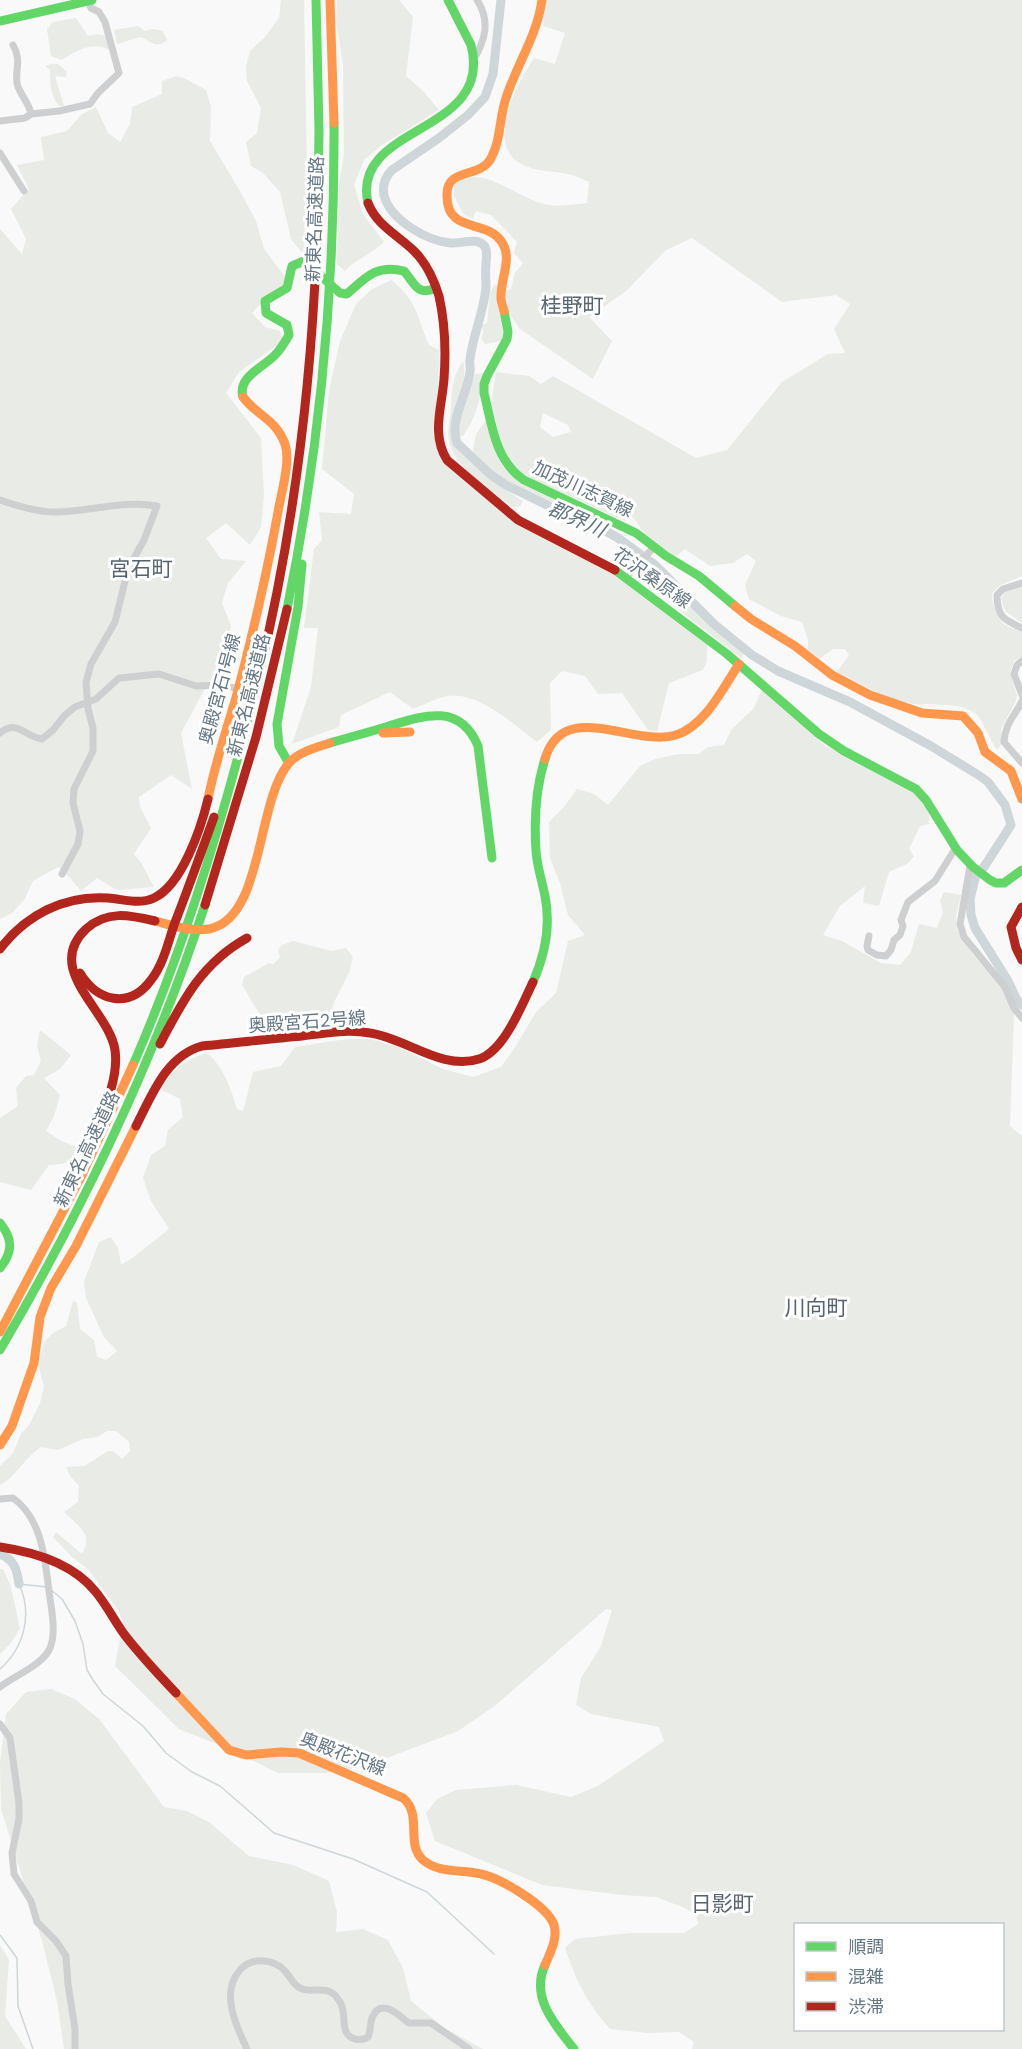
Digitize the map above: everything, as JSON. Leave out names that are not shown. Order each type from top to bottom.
[{"type":"main road","name":"新東名高速道路","points":[[0,1332],[112,1113],[153,1017],[199,891],[241,749],[283,559],[306,400],[318,214],[316,0]]},
{"type":"main road","name":"新東名高速道路","points":[[0,1350],[39,1282],[122,1119],[193,939],[246,775],[266,703],[284,624],[313,462],[320,401],[331,269],[335,141],[330,0]]},
{"type":"main road","name":"花沢桑原線","points":[[448,0],[466,32],[472,49],[471,83],[459,103],[384,153],[375,161],[365,179],[367,203],[373,213],[387,229],[414,251],[431,274],[436,288],[441,307],[443,336],[444,381],[439,434],[443,454],[457,471],[519,520],[627,576],[739,664],[827,741],[904,781],[920,793],[955,849],[971,867],[997,883],[1005,883],[1022,870]]},
{"type":"main road","name":"加茂川志賀線","points":[[542,0],[534,40],[514,76],[505,99],[495,144],[488,163],[480,170],[453,177],[449,182],[447,197],[450,212],[456,219],[496,235],[506,250],[501,297],[508,332],[507,339],[487,376],[484,393],[499,451],[507,467],[515,474],[561,498],[626,527],[650,550],[699,576],[751,619],[795,646],[831,675],[870,694],[922,713],[963,716],[978,733],[985,752],[1011,771],[1022,799]]},
{"type":"main road","points":[[0,21],[90,1]]},
{"type":"main road","name":"奥殿宮石1号線","points":[[0,949],[21,925],[52,907],[74,900],[94,898],[148,900],[168,889],[179,872],[208,800],[211,780],[251,641],[276,530],[287,457],[286,446],[281,436],[263,415],[245,400],[242,389],[245,380],[267,364],[283,348],[290,332],[287,325],[268,315],[265,301],[287,288],[292,266],[304,261],[340,292],[347,294],[371,273],[386,268],[404,271],[421,291],[436,288]]},
{"type":"main road","points":[[287,760],[279,746],[278,724],[298,607],[313,462]]},
{"type":"main road","name":"奥殿宮石2号線","points":[[0,1445],[12,1426],[34,1363],[40,1317],[51,1288],[81,1237],[163,1073],[191,1049],[202,1046],[336,1032],[354,1031],[382,1035],[441,1057],[461,1061],[477,1059],[491,1052],[507,1032],[532,985],[546,945],[548,914],[540,879],[536,845],[543,761],[548,748],[561,735],[583,727],[645,737],[661,738],[677,735],[699,718],[739,664]]},
{"type":"main road","points":[[210,932],[226,923],[240,908],[249,884],[274,791],[279,777],[290,762],[300,754],[316,747],[422,716],[435,715],[456,719],[468,728],[476,739],[481,760],[492,858]]},
{"type":"main road","points":[[241,749],[229,773],[163,956],[152,979],[135,995],[120,999],[105,998],[97,994],[84,980],[80,971],[79,951],[86,937],[98,927],[115,921],[126,921],[165,926],[188,928],[210,932],[230,928],[238,922],[247,908],[279,793],[294,767],[308,757],[327,749],[384,733],[410,732]]},
{"type":"main road","points":[[1022,908],[1011,927],[1016,948],[1022,960]]},
{"type":"main road","points":[[30,1277],[98,1124],[110,1088],[115,1063],[112,1037],[77,983],[72,968],[74,947],[78,936],[89,925],[109,916],[123,915],[165,926]]},
{"type":"main road","points":[[122,1119],[195,982],[215,958],[247,938]]},
{"type":"main road","points":[[0,1223],[8,1232],[11,1244],[8,1259],[0,1268]]},
{"type":"main road","name":"奥殿花沢線","points":[[0,1547],[20,1550],[78,1575],[91,1587],[126,1636],[229,1750],[247,1756],[283,1750],[299,1753],[395,1793],[405,1799],[411,1808],[414,1816],[414,1846],[425,1863],[443,1870],[486,1875],[546,1912],[553,1923],[555,1934],[540,1980],[541,1995],[549,2014],[569,2047]]},
{"type":"street","points":[[473,61],[482,46],[486,25],[485,14],[477,0]]},
{"type":"street","points":[[0,122],[90,104],[119,73],[105,22],[99,12],[91,8],[90,1]]},
{"type":"street","points":[[13,45],[19,69],[17,84],[30,106],[31,114]]},
{"type":"street","points":[[0,153],[24,191]]},
{"type":"street","points":[[0,500],[57,513],[126,503],[157,506],[144,540],[128,569],[115,622],[91,664],[86,682],[87,702],[93,728],[93,752],[74,789],[73,804],[80,831],[78,844],[62,874]]},
{"type":"street","points":[[627,576],[650,550]]},
{"type":"street","points":[[1022,583],[1003,589],[997,595],[997,603],[1002,616],[1007,622],[1022,628]]},
{"type":"street","points":[[1022,662],[1017,665],[1014,674],[1022,695]]},
{"type":"street","points":[[0,733],[9,726],[14,726],[42,739],[75,707],[96,699],[119,678],[159,674],[196,686],[234,687]]},
{"type":"street","points":[[1022,701],[1012,715],[1004,742],[1022,764]]},
{"type":"street","points":[[869,936],[868,950],[878,955],[889,954],[903,926],[901,921],[908,902],[935,881],[955,849]]},
{"type":"street","points":[[971,867],[960,924],[964,937],[1005,987],[1014,1008],[1022,1018]]},
{"type":"street","points":[[0,1499],[13,1498],[21,1504],[32,1519],[46,1560],[52,1626],[50,1648],[44,1657],[0,1687]]},
{"type":"street","points":[[0,1724],[10,1738],[19,1803],[19,1819],[12,1853],[14,1874],[31,1901],[37,1922],[56,1941],[66,1956],[75,2029],[75,2049]]},
{"type":"street","points":[[247,2049],[233,2014],[230,1989],[238,1972],[245,1965],[262,1960],[285,1970],[300,1989],[325,1990],[332,1993],[342,2005],[348,2036],[365,2039],[368,2037],[372,2018],[381,2009],[387,2008],[397,2012],[409,2023],[433,2024],[469,2049]]},
{"type":"shaded area","points":[[281,0],[304,0],[307,177],[304,255],[291,239],[280,192],[264,174],[251,166],[246,142],[257,133],[261,108],[247,81],[246,67],[250,51],[265,37],[279,18]]},
{"type":"shaded area","points":[[337,0],[399,0],[413,17],[406,76],[439,110],[382,145],[364,160],[354,185],[363,214],[384,242],[345,271],[337,264],[339,183],[344,155],[343,65],[336,20]]},
{"type":"shaded area","points":[[546,0],[1022,0],[1022,576],[1001,585],[992,593],[994,607],[1003,624],[1022,631],[1022,657],[1014,661],[1010,672],[1017,696],[1001,729],[1001,745],[997,750],[978,716],[969,710],[952,705],[909,703],[872,690],[837,672],[849,655],[845,649],[833,649],[819,659],[808,649],[808,640],[802,622],[781,616],[749,599],[745,585],[756,561],[747,554],[733,563],[710,566],[685,549],[675,557],[647,537],[633,517],[625,521],[538,482],[518,470],[506,457],[491,404],[496,372],[529,376],[541,384],[553,376],[696,458],[727,450],[782,382],[828,354],[845,353],[834,329],[850,304],[836,295],[782,302],[692,238],[666,250],[626,291],[589,317],[612,341],[593,379],[520,329],[509,313],[505,291],[511,289],[515,273],[523,263],[514,253],[517,242],[491,215],[476,211],[473,218],[464,215],[454,196],[454,185],[465,179],[476,177],[501,184],[526,197],[550,205],[587,203],[589,182],[565,173],[524,166],[509,152],[505,140],[505,126],[513,96],[534,58],[555,64],[565,33],[543,26]],"holes":[[[543,413],[568,425],[571,432],[553,437],[540,427]]]},
{"type":"shaded area","points":[[76,18],[88,36],[98,34],[107,36],[110,50],[97,46],[79,50],[62,60],[51,56],[47,29],[53,22]]},
{"type":"shaded area","points":[[138,26],[145,31],[153,29],[163,31],[167,40],[154,44],[140,37],[117,44],[114,30]]},
{"type":"shaded area","points":[[58,64],[67,72],[66,77],[55,76],[64,106],[59,106],[52,93],[50,70],[45,66]]},
{"type":"shaded area","points":[[176,76],[206,90],[211,107],[210,141],[256,221],[264,249],[285,277],[281,293],[263,301],[252,313],[265,327],[280,331],[283,341],[239,372],[226,393],[261,438],[264,495],[261,527],[250,545],[226,523],[206,538],[221,559],[246,561],[228,583],[222,603],[231,626],[223,667],[208,683],[181,733],[192,789],[171,775],[139,797],[140,807],[151,828],[134,854],[154,887],[117,890],[97,878],[81,891],[58,867],[33,881],[24,900],[12,913],[0,919],[0,229],[22,254],[26,239],[11,209],[29,189],[17,165],[44,160],[41,137],[67,131],[82,114],[96,107],[108,133],[120,142],[130,124],[132,107],[162,94],[162,81]]},
{"type":"shaded area","points":[[391,280],[411,302],[429,345],[439,350],[433,434],[440,454],[518,524],[605,567],[686,625],[707,644],[707,661],[703,670],[669,683],[657,731],[648,730],[622,693],[598,694],[585,676],[562,671],[550,683],[551,730],[537,742],[493,709],[468,698],[443,697],[413,709],[390,692],[341,715],[339,727],[292,744],[311,687],[318,628],[304,628],[314,549],[322,540],[319,512],[351,514],[354,494],[322,469],[329,391],[340,341],[356,304],[372,289]]},
{"type":"shaded area","points":[[495,284],[497,285],[497,301],[504,339],[485,344],[481,338],[482,325],[487,323],[490,293]]},
{"type":"shaded area","points":[[463,361],[463,382],[452,427],[453,438],[458,449],[500,486],[523,501],[520,507],[511,507],[484,486],[457,460],[452,450],[448,433],[452,389]]},
{"type":"shaded area","points":[[484,373],[475,413],[463,436],[459,436],[460,408],[468,395],[475,374]]},
{"type":"shaded area","points":[[487,419],[502,465],[525,485],[553,499],[552,502],[540,499],[490,471],[473,451],[476,434]]},
{"type":"shaded area","points":[[644,568],[657,575],[744,652],[742,659],[637,577]]},
{"type":"shaded area","points":[[1022,587],[1022,623],[1005,611],[1001,599],[1005,592]]},
{"type":"shaded area","points":[[762,689],[825,746],[851,757],[918,795],[929,812],[929,824],[920,826],[909,849],[914,856],[907,864],[889,872],[879,906],[863,903],[865,886],[840,906],[823,935],[842,941],[881,963],[900,965],[911,952],[919,924],[937,928],[943,912],[940,900],[944,892],[961,895],[956,916],[957,930],[973,955],[1000,983],[1006,992],[1014,1015],[1010,1126],[1022,1136],[1022,2049],[692,2049],[694,2042],[679,2032],[648,2033],[610,2029],[583,1991],[565,1948],[575,1939],[630,1933],[684,1933],[698,1924],[696,1915],[685,1908],[656,1897],[542,1885],[435,1841],[426,1813],[437,1799],[456,1790],[516,1785],[571,1797],[598,1786],[664,1741],[659,1727],[591,1714],[576,1705],[581,1678],[601,1646],[612,1610],[606,1609],[496,1705],[458,1731],[366,1766],[326,1773],[278,1773],[229,1749],[179,1729],[115,1666],[123,1621],[118,1610],[88,1569],[72,1557],[53,1537],[56,1532],[82,1554],[86,1541],[83,1531],[64,1512],[78,1502],[79,1486],[66,1467],[84,1466],[108,1451],[113,1451],[122,1459],[130,1451],[129,1442],[116,1431],[107,1431],[98,1437],[83,1439],[58,1450],[41,1447],[6,1482],[0,1485],[0,1466],[13,1453],[21,1434],[29,1425],[40,1403],[44,1386],[38,1365],[45,1341],[53,1333],[66,1326],[73,1301],[77,1303],[80,1329],[94,1340],[97,1357],[106,1360],[117,1351],[104,1337],[86,1298],[84,1282],[99,1242],[111,1237],[118,1248],[121,1265],[169,1229],[151,1201],[143,1178],[151,1155],[165,1146],[168,1130],[183,1117],[180,1099],[160,1089],[170,1076],[185,1062],[207,1053],[222,1072],[237,1109],[243,1111],[253,1072],[281,1066],[295,1047],[340,1040],[367,1039],[395,1045],[443,1069],[473,1077],[501,1067],[536,1012],[556,993],[568,941],[585,935],[568,915],[560,883],[550,858],[549,822],[577,789],[594,794],[608,805],[640,766],[655,759],[679,754],[698,754],[708,747],[724,745],[731,730],[754,708]]},
{"type":"shaded area","points":[[293,941],[332,951],[346,948],[353,957],[349,973],[334,1002],[328,1026],[321,1028],[313,1019],[306,1017],[283,1034],[264,1019],[242,985],[244,977],[269,963],[273,965],[280,957],[278,950],[282,945]]},
{"type":"shaded area","points":[[40,1030],[71,1055],[60,1069],[44,1078],[60,1095],[54,1116],[46,1131],[61,1141],[80,1148],[72,1160],[49,1165],[31,1190],[0,1182],[0,1118],[18,1106],[16,1088],[26,1076],[34,1075],[41,1061],[37,1046]]},
{"type":"shaded area","points":[[0,1569],[3,1569],[10,1584],[20,1628],[11,1643],[0,1654]]},
{"type":"shaded area","points":[[51,1689],[75,1699],[100,1720],[164,1807],[187,1811],[209,1822],[249,1856],[293,1865],[329,1881],[337,1912],[336,1932],[363,1929],[388,1940],[403,1968],[411,2001],[446,2029],[483,2049],[64,2049],[57,2001],[42,1941],[1,1809],[0,1763],[6,1714],[26,1692]]},
{"type":"shaded area","points":[[0,1945],[9,1960],[5,2016],[26,2049],[0,2049]]},
{"type":"waterway","name":"郡界川","points":[[501,0],[493,74],[485,97],[468,115],[439,138],[392,170],[383,188],[384,195],[394,213],[421,234],[451,243],[478,242],[486,249],[485,296],[471,350],[468,381],[455,425],[457,443],[491,475],[506,485],[553,508],[560,514],[583,518],[618,538],[655,565],[714,624],[752,655],[778,671],[850,702],[931,746],[988,782],[1005,805],[1011,825],[984,867],[976,875],[970,899],[971,915],[975,928],[1022,1005]]},
{"type":"waterway","points":[[0,1554],[9,1559],[14,1566],[19,1584]]},
{"type":"waterway","points":[[0,1669],[15,1651],[24,1630],[25,1607],[19,1584],[47,1587]]},
{"type":"waterway","points":[[51,1590],[62,1599],[75,1621],[83,1644],[87,1670],[93,1680],[103,1694],[143,1726],[166,1753],[192,1772],[220,1786],[274,1833],[353,1859],[427,1892],[494,1954]]},
{"type":"waterway","points":[[0,1935],[17,1958],[18,2006],[33,2049]]},
{"type":"traffic: fast","points":[[0,21],[92,0]]},
{"type":"traffic: fast","points":[[316,0],[318,206]]},
{"type":"traffic: fast","points":[[368,203],[368,177],[380,158],[399,142],[444,114],[463,97],[473,74],[471,45],[448,0]]},
{"type":"traffic: fast","points":[[287,609],[299,549],[317,427],[323,367],[332,245],[334,123]]},
{"type":"traffic: fast","points":[[243,397],[242,390],[248,378],[275,355],[289,335],[287,325],[266,313],[265,301],[287,288],[292,266],[304,261],[340,293],[347,294],[366,277],[386,269],[404,271],[414,285],[421,290],[436,288]]},
{"type":"traffic: fast","points":[[504,311],[507,339],[487,376],[484,393],[496,441],[514,472],[524,480],[636,533],[666,556],[699,576],[735,606]]},
{"type":"traffic: fast","points":[[287,760],[279,746],[277,724],[298,607],[302,564]]},
{"type":"traffic: fast","points":[[615,570],[727,654],[819,734],[844,751],[916,789],[926,800],[957,850],[973,867],[990,880],[1004,883],[1022,870]]},
{"type":"traffic: fast","points":[[133,1065],[189,921],[205,872],[234,773],[259,674]]},
{"type":"traffic: fast","points":[[330,743],[428,716],[451,718],[462,723],[478,746],[492,858]]},
{"type":"traffic: fast","points":[[533,982],[544,951],[547,929],[547,907],[538,868],[535,828],[536,804],[545,759]]},
{"type":"traffic: fast","points":[[0,1350],[60,1243],[140,1077],[205,905]]},
{"type":"traffic: fast","points":[[0,1223],[10,1246],[0,1268]]},
{"type":"traffic: fast","points":[[545,1965],[541,1977],[543,1999],[559,2030],[574,2049]]},
{"type":"traffic: slow","points":[[330,0],[334,123]]},
{"type":"traffic: slow","points":[[504,311],[501,300],[506,263],[503,244],[488,231],[460,221],[453,216],[447,194],[452,180],[485,166],[494,153],[506,98],[536,26],[542,0]]},
{"type":"traffic: slow","points":[[208,799],[254,626],[287,460],[287,451],[281,436],[271,423],[243,397]]},
{"type":"traffic: slow","points":[[735,606],[751,619],[795,646],[832,675],[870,695],[922,713],[963,716],[978,733],[985,752],[1011,771],[1022,799]]},
{"type":"traffic: slow","points":[[545,759],[554,741],[567,731],[584,728],[641,736],[676,735],[696,723],[704,715],[739,664]]},
{"type":"traffic: slow","points":[[383,733],[410,732]]},
{"type":"traffic: slow","points":[[155,921],[196,930],[209,929],[227,921],[240,904],[250,882],[278,781],[293,759],[308,750],[330,743]]},
{"type":"traffic: slow","points":[[0,1332],[81,1177],[133,1065]]},
{"type":"traffic: slow","points":[[0,1445],[12,1426],[34,1363],[40,1317],[51,1288],[76,1246],[136,1126]]},
{"type":"traffic: slow","points":[[176,1693],[229,1750],[246,1755],[299,1753],[403,1798],[412,1812],[415,1846],[423,1860],[436,1867],[481,1874],[500,1881],[533,1902],[550,1918],[554,1925],[555,1935],[545,1965]]},
{"type":"traffic: jam","points":[[368,203],[382,224],[415,252],[423,262],[439,296],[444,327],[445,358],[438,430],[442,450],[447,460],[518,520],[615,570]]},
{"type":"traffic: jam","points":[[259,674],[283,559],[301,442],[312,324],[318,206]]},
{"type":"traffic: jam","points":[[205,905],[256,737],[287,609]]},
{"type":"traffic: jam","points":[[0,949],[10,937],[34,917],[61,904],[92,898],[143,901],[154,898],[164,891],[182,869],[201,825],[208,799]]},
{"type":"traffic: jam","points":[[80,973],[95,990],[114,998],[133,996],[151,980],[165,954],[214,817]]},
{"type":"traffic: jam","points":[[1022,907],[1011,927],[1016,948],[1022,960]]},
{"type":"traffic: jam","points":[[94,1134],[113,1082],[115,1050],[110,1035],[75,975],[72,960],[75,944],[86,929],[102,919],[127,916],[155,921]]},
{"type":"traffic: jam","points":[[160,1044],[195,984],[218,959],[247,938]]},
{"type":"traffic: jam","points":[[136,1126],[154,1090],[170,1068],[189,1051],[202,1046],[353,1031],[384,1036],[451,1061],[465,1062],[479,1059],[496,1047],[504,1037],[533,982]]},
{"type":"traffic: jam","points":[[0,1547],[52,1560],[86,1581],[130,1642],[176,1693]]},
{"type":"district","name":"桂野町","points":[[572,306]]},
{"type":"district","name":"宮石町","points":[[141,569]]},
{"type":"district","name":"川向町","points":[[816,1308]]},
{"type":"district","name":"日影町","points":[[722,1904]]}]
